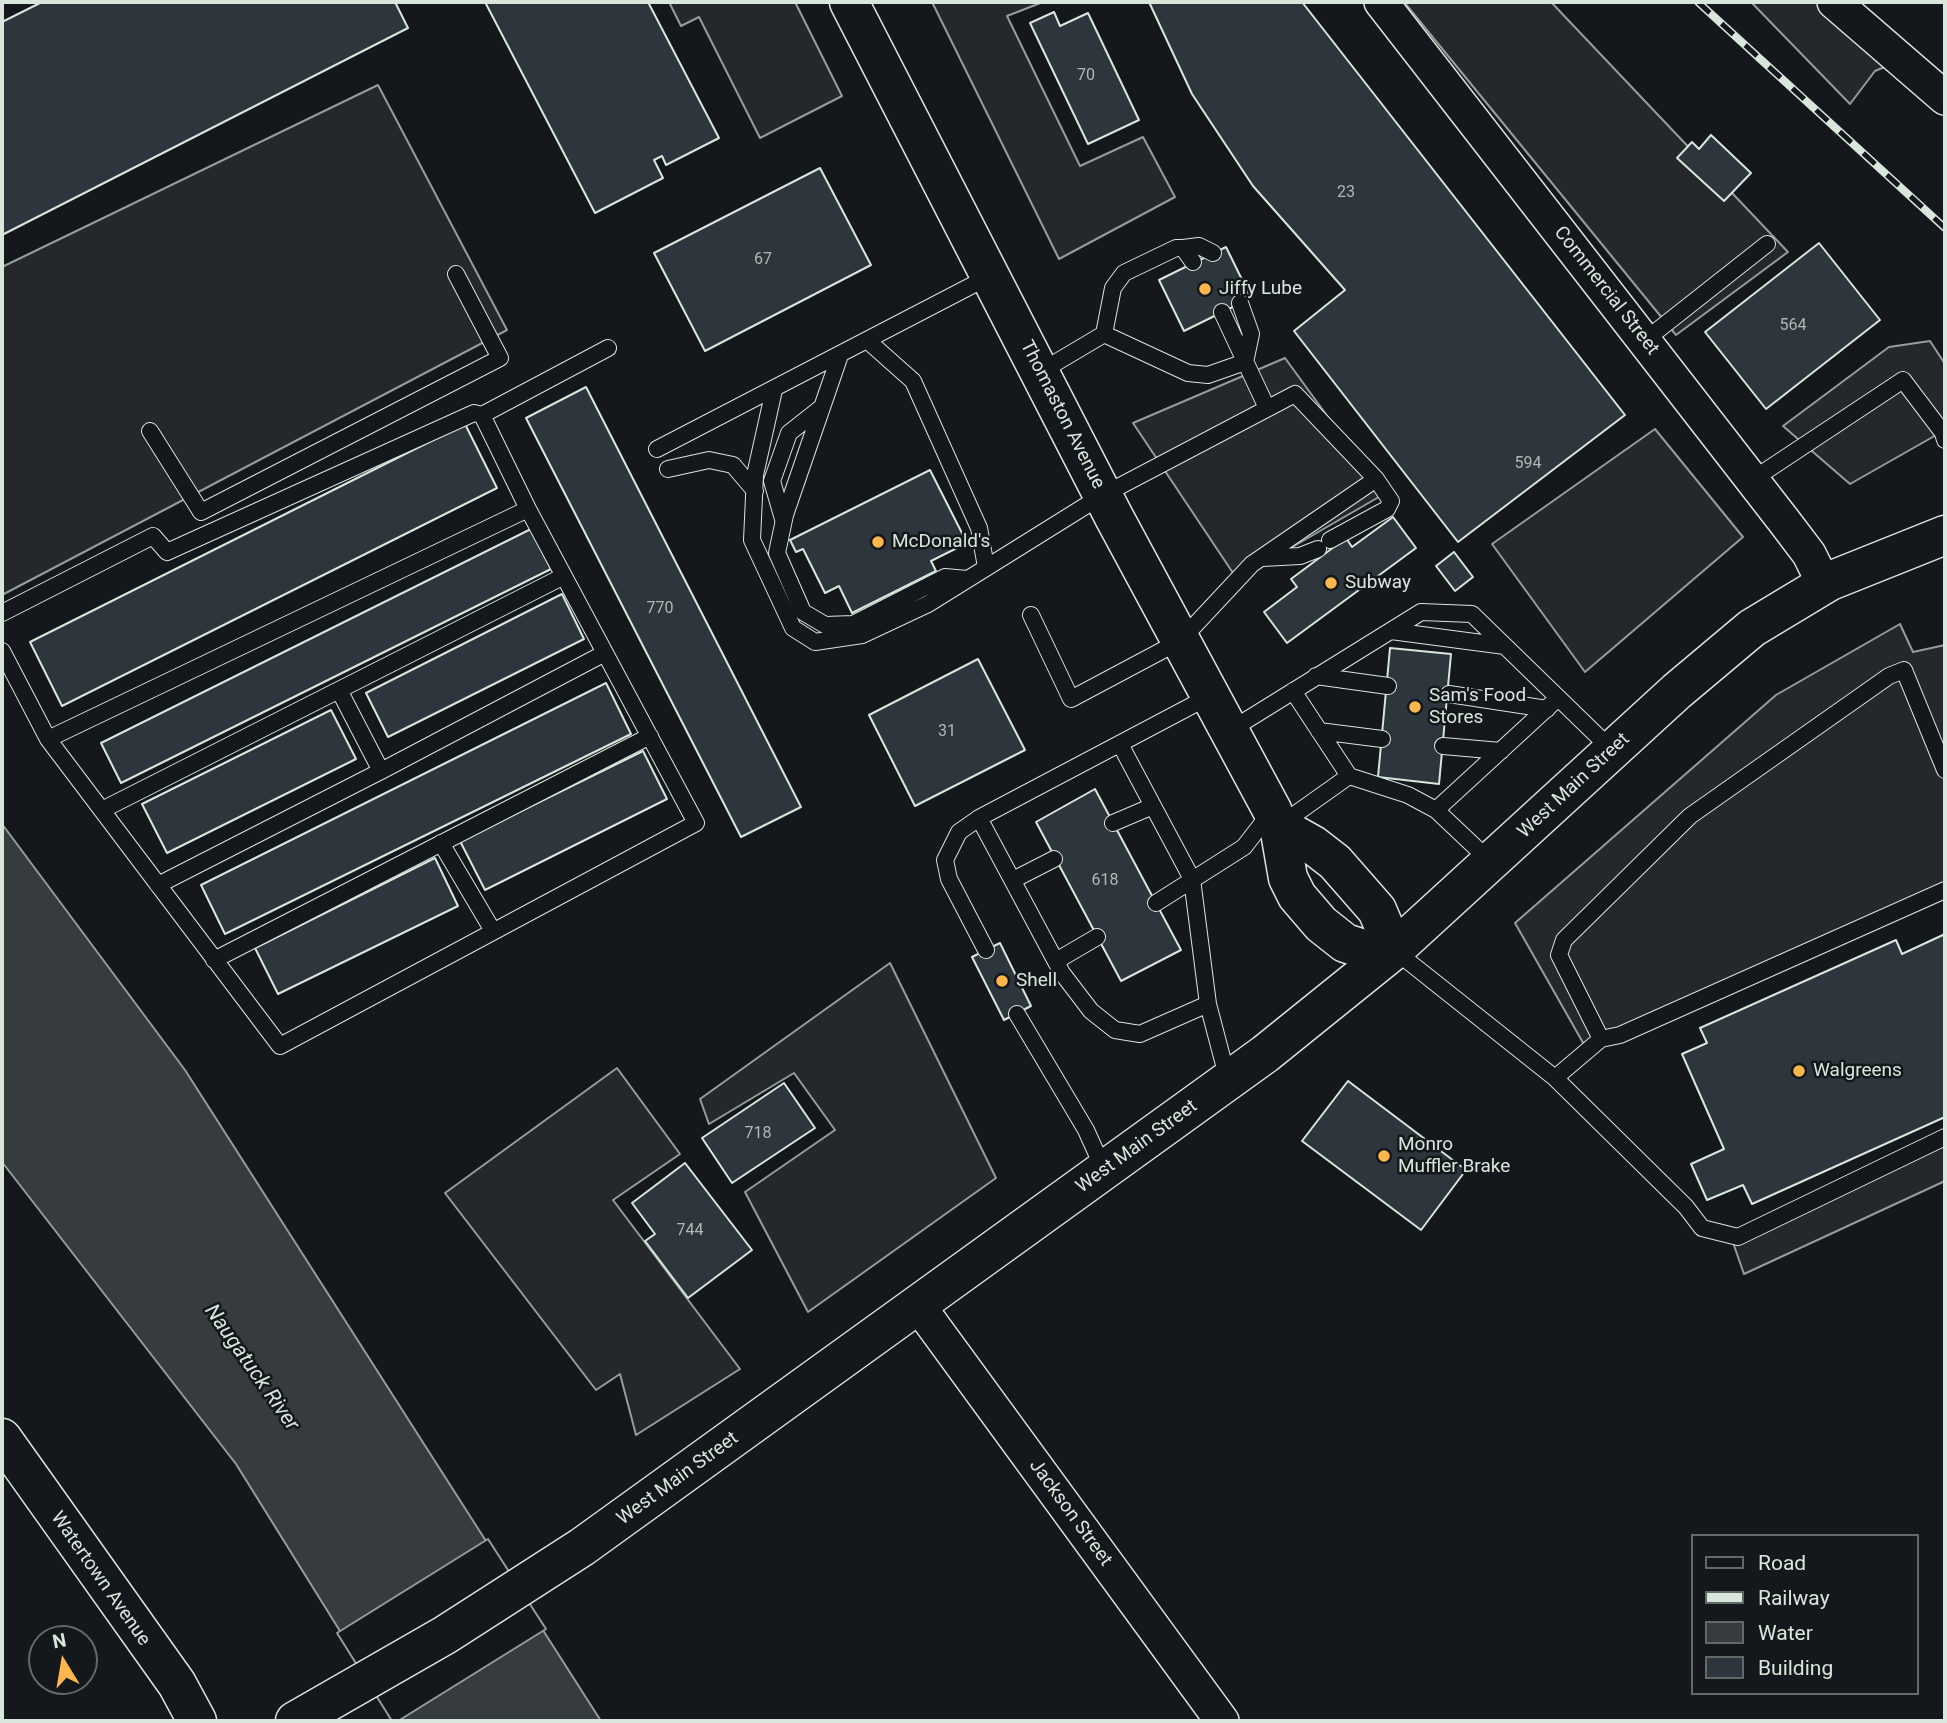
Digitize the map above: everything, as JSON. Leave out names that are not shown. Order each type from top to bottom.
[{"type":"main road","name":"Thomaston Avenue","points":[[849,2],[1102,495],[1276,818],[1288,878],[1311,914],[1353,947],[1370,951],[1394,950]]},
{"type":"main road","name":"West Main Street","points":[[298,1720],[446,1635],[582,1547],[1303,1025],[1394,950],[1612,750],[1744,635],[1824,584],[1945,535]]},
{"type":"main road","points":[[1276,818],[1335,862],[1377,910],[1394,950]]},
{"type":"main road","name":"Watertown Avenue","points":[[2,1438],[177,1684],[197,1721]]},
{"type":"street","name":"Commercial Street","points":[[1381,2],[1752,480],[1808,554],[1824,584]]},
{"type":"street","points":[[1833,2],[1945,98]]},
{"type":"street","name":"Jackson Street","points":[[918,1305],[1222,1721]]},
{"type":"lane","points":[[1644,341],[1767,244]]},
{"type":"lane","points":[[1039,372],[1104,334],[1113,288],[1124,273],[1151,258],[1183,248],[1199,246],[1213,253]]},
{"type":"lane","points":[[1183,248],[1193,262]]},
{"type":"lane","points":[[150,431],[201,512],[499,358],[456,274]]},
{"type":"lane","points":[[657,449],[990,276]]},
{"type":"lane","points":[[1240,303],[1251,334],[1245,362]]},
{"type":"lane","points":[[1222,312],[1267,408]]},
{"type":"lane","points":[[1104,334],[1188,373],[1208,374],[1245,362]]},
{"type":"lane","points":[[868,341],[913,382],[979,528],[986,567]]},
{"type":"lane","points":[[2,613],[153,536],[167,552],[474,413],[482,415],[608,348]]},
{"type":"lane","points":[[840,355],[783,519],[776,553],[803,612],[825,625],[853,624],[945,577],[967,579]]},
{"type":"lane","points":[[1752,480],[1903,380],[1943,433],[1945,440]]},
{"type":"lane","points":[[774,390],[755,475],[752,540],[793,628],[815,642],[862,635],[928,604],[1102,495],[1294,394],[1376,479],[1391,501],[1387,509],[1300,556],[1262,558]]},
{"type":"lane","points":[[783,519],[772,481],[789,433],[822,407]]},
{"type":"lane","points":[[2,651],[48,739],[280,1046],[696,823],[527,509],[482,415]]},
{"type":"lane","points":[[668,469],[709,460],[733,465],[755,491]]},
{"type":"lane","points":[[1031,615],[1071,699],[1180,641],[1262,558],[1376,479]]},
{"type":"lane","points":[[48,739],[527,509]]},
{"type":"lane","points":[[102,810],[564,576]]},
{"type":"lane","points":[[1229,730],[1421,612],[1472,614],[1505,646],[1552,703],[1612,750]]},
{"type":"lane","points":[[1391,631],[1505,646]]},
{"type":"lane","points":[[158,885],[605,653]]},
{"type":"lane","points":[[1601,1039],[1559,955],[1564,940],[1690,816],[1889,676],[1903,670],[1945,770]]},
{"type":"lane","points":[[1316,676],[1388,686]]},
{"type":"lane","points":[[340,690],[381,771]]},
{"type":"lane","points":[[1293,691],[1349,776],[1408,795],[1436,810],[1491,862]]},
{"type":"lane","points":[[1448,694],[1552,703]]},
{"type":"lane","points":[[986,950],[949,879],[946,860],[959,832],[979,818],[1210,696]]},
{"type":"lane","points":[[1436,810],[1552,703]]},
{"type":"lane","points":[[1319,730],[1382,739]]},
{"type":"lane","points":[[214,960],[650,736]]},
{"type":"lane","points":[[1120,744],[1192,880],[1208,1004],[1228,1081]]},
{"type":"lane","points":[[1443,746],[1501,751]]},
{"type":"lane","points":[[1156,903],[1244,847],[1276,818],[1349,776]]},
{"type":"lane","points":[[1113,823],[1153,806]]},
{"type":"lane","points":[[979,818],[1056,961],[1091,1010],[1115,1030],[1140,1034],[1208,1004]]},
{"type":"lane","points":[[441,843],[493,931]]},
{"type":"lane","points":[[1013,880],[1054,859]]},
{"type":"lane","points":[[1555,1078],[1601,1039],[1620,1035],[1945,890]]},
{"type":"lane","points":[[1056,961],[1097,937]]},
{"type":"lane","points":[[1394,950],[1555,1078],[1686,1207],[1702,1228],[1738,1237],[1945,1137]]},
{"type":"lane","points":[[1017,1014],[1086,1130],[1104,1171]]},
{"type":"shaded area","points":[[669,2],[795,2],[842,96],[760,138],[699,17],[681,26]]},
{"type":"shaded area","points":[[932,2],[1043,2],[1007,16],[1080,166],[1143,137],[1175,197],[1059,259]]},
{"type":"shaded area","points":[[1404,2],[1551,2],[1788,252],[1676,335]]},
{"type":"shaded area","points":[[1751,2],[1830,2],[1916,54],[1875,71],[1850,104]]},
{"type":"shaded area","points":[[378,85],[507,330],[2,595],[2,267]]},
{"type":"shaded area","points":[[1930,341],[1945,364],[1945,430],[1850,484],[1783,426],[1889,347]]},
{"type":"shaded area","points":[[1285,358],[1384,494],[1237,579],[1133,423]]},
{"type":"shaded area","points":[[1655,429],[1743,537],[1585,672],[1492,544]]},
{"type":"shaded area","points":[[1900,624],[1913,652],[1945,645],[1945,891],[1586,1048],[1515,923],[1776,695]]},
{"type":"shaded area","points":[[890,963],[996,1178],[808,1312],[745,1192],[835,1130],[794,1073],[709,1124],[700,1099]]},
{"type":"shaded area","points":[[617,1068],[680,1154],[613,1200],[740,1369],[636,1435],[620,1374],[596,1390],[445,1193]]},
{"type":"shaded area","points":[[1945,1135],[1945,1181],[1744,1274],[1730,1234]]},
{"type":"water","name":"Naugatuck River","points":[[2,824],[185,1070],[601,1721],[396,1721],[236,1464],[2,1162]]},
{"type":"pier","points":[[488,1539],[546,1629],[398,1721],[392,1721],[337,1633]]},
{"type":"building","points":[[42,2],[395,2],[408,28],[2,235],[2,22]]},
{"type":"building","points":[[485,2],[648,2],[719,138],[666,165],[662,156],[654,160],[663,178],[595,213]]},
{"type":"building","points":[[1149,2],[1302,2],[1625,415],[1458,542],[1294,331],[1345,290],[1253,186],[1192,94]]},
{"type":"building","points":[[1054,12],[1060,26],[1088,13],[1139,120],[1088,144],[1030,23]]},
{"type":"building","points":[[1711,135],[1751,173],[1724,201],[1677,158],[1692,142],[1699,149]]},
{"type":"building","points":[[820,168],[871,265],[705,351],[654,253]]},
{"type":"building","points":[[1819,243],[1880,320],[1766,409],[1705,332]]},
{"type":"building","name":"Jiffy Lube","points":[[1226,247],[1251,298],[1184,331],[1159,280]]},
{"type":"building","points":[[586,387],[801,807],[741,837],[526,418]]},
{"type":"building","points":[[465,424],[497,488],[62,706],[30,642]]},
{"type":"building","name":"McDonald's","points":[[930,470],[967,543],[931,561],[936,571],[852,613],[839,586],[825,593],[803,549],[796,552],[790,540]]},
{"type":"building","name":"Subway","points":[[1393,517],[1416,548],[1287,643],[1264,612],[1297,587],[1291,579],[1346,538],[1352,547]]},
{"type":"building","points":[[531,529],[551,569],[121,783],[101,743]]},
{"type":"building","points":[[1454,552],[1473,577],[1455,591],[1436,566]]},
{"type":"building","points":[[562,594],[584,639],[388,737],[366,693]]},
{"type":"building","points":[[1390,648],[1451,654],[1439,784],[1378,777]]},
{"type":"building","points":[[978,659],[1025,750],[915,806],[869,715]]},
{"type":"building","points":[[606,683],[631,734],[225,934],[201,885]]},
{"type":"building","points":[[331,710],[356,759],[167,853],[142,804]]},
{"type":"building","points":[[643,751],[667,799],[485,890],[460,841]]},
{"type":"building","name":"Shell","points":[[1095,789],[1181,950],[1121,981],[1036,822]]},
{"type":"building","points":[[435,858],[458,906],[278,994],[255,948]]},
{"type":"building","points":[[1945,934],[1945,1117],[1752,1204],[1743,1185],[1707,1200],[1691,1164],[1724,1149],[1682,1054],[1707,1043],[1700,1028],[1896,940],[1902,954]]},
{"type":"building","name":"Shell","points":[[1000,943],[1031,1006],[1004,1020],[972,957]]},
{"type":"building","name":"Monro Muffler Brake","points":[[1348,1081],[1466,1170],[1421,1230],[1302,1141]]},
{"type":"building","points":[[784,1083],[815,1128],[732,1183],[702,1138]]},
{"type":"building","points":[[685,1163],[752,1250],[688,1298],[645,1241],[655,1234],[632,1203]]},
{"type":"railway","points":[[1698,2],[1945,228]]},
{"type":"place","name":"Jiffy Lube","points":[[1205,289]]},
{"type":"place","name":"McDonald's","points":[[878,542]]},
{"type":"place","name":"Subway","points":[[1331,583]]},
{"type":"place","name":"Sam's Food Stores","points":[[1415,707]]},
{"type":"place","name":"Shell","points":[[1002,981]]},
{"type":"place","name":"Walgreens","points":[[1799,1071]]},
{"type":"place","name":"Monro Muffler Brake","points":[[1384,1156]]}]
